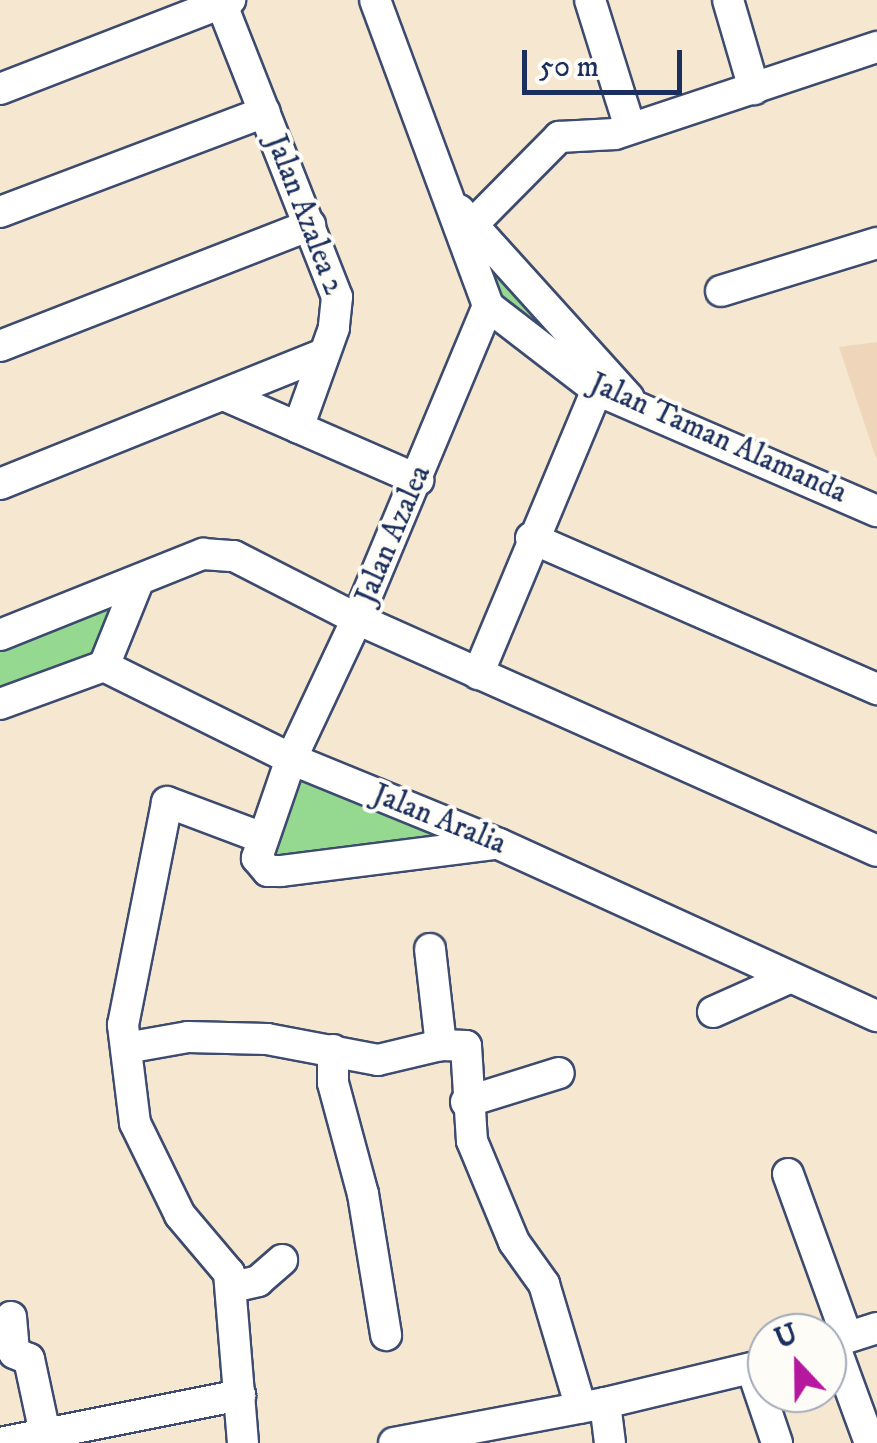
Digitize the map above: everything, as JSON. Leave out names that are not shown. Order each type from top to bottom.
[{"type":"street","points":[[375,0],[488,306]]},
{"type":"street","points":[[590,0],[630,128]]},
{"type":"street","points":[[728,0],[754,88]]},
{"type":"street","points":[[0,89],[224,1]]},
{"type":"street","name":"Jalan Azalea 2","points":[[224,1],[339,312],[298,428]]},
{"type":"street","points":[[475,222],[559,136],[630,128],[877,47]]},
{"type":"street","points":[[0,212],[265,112]]},
{"type":"street","points":[[445,198],[475,222],[639,410]]},
{"type":"street","points":[[0,346],[310,225]]},
{"type":"street","points":[[721,290],[877,243]]},
{"type":"street","name":"Jalan Taman Alamanda","points":[[488,306],[597,390],[877,511]]},
{"type":"street","name":"Jalan Azalea","points":[[260,837],[418,480],[488,306]]},
{"type":"street","points":[[0,484],[324,354]]},
{"type":"street","points":[[478,674],[531,538],[597,390]]},
{"type":"street","points":[[226,396],[418,480]]},
{"type":"street","points":[[531,538],[877,690]]},
{"type":"street","points":[[0,635],[219,553],[478,674],[877,851]]},
{"type":"street","points":[[0,704],[104,666],[138,582]]},
{"type":"street","name":"Jalan Aralia","points":[[104,666],[291,760],[499,844],[877,1016]]},
{"type":"street","points":[[243,1443],[233,1287],[223,1262],[160,1181],[134,1123],[126,1048],[128,984],[166,802],[260,837],[257,858],[268,871],[499,844]]},
{"type":"street","points":[[430,950],[441,1044]]},
{"type":"street","points":[[713,1012],[789,978]]},
{"type":"street","points":[[126,1048],[188,1037],[333,1050],[378,1060],[441,1044],[469,1050],[466,1102],[494,1197],[549,1296],[610,1443]]},
{"type":"street","points":[[333,1050],[333,1083],[363,1194],[386,1336]]},
{"type":"street","points":[[466,1102],[558,1074]]},
{"type":"street","points":[[788,1174],[828,1313]]},
{"type":"street","points":[[233,1287],[258,1282],[282,1260]]},
{"type":"street","points":[[10,1317],[14,1353],[29,1359],[46,1438]]},
{"type":"street","points":[[847,1338],[877,1328]]},
{"type":"street","points":[[394,1443],[429,1441],[747,1369]]},
{"type":"street","points":[[847,1374],[870,1443]]},
{"type":"street","points":[[0,1443],[46,1438],[240,1396]]},
{"type":"street","points":[[770,1413],[777,1443]]},
{"type":"shaded area","points":[[877,342],[877,458],[876,458],[839,347]]},
{"type":"green space","points":[[475,234],[600,372],[501,302]]},
{"type":"green space","points":[[112,604],[119,608],[95,653],[0,691],[0,647]]},
{"type":"green space","points":[[304,772],[467,839],[273,867],[264,843]]}]
